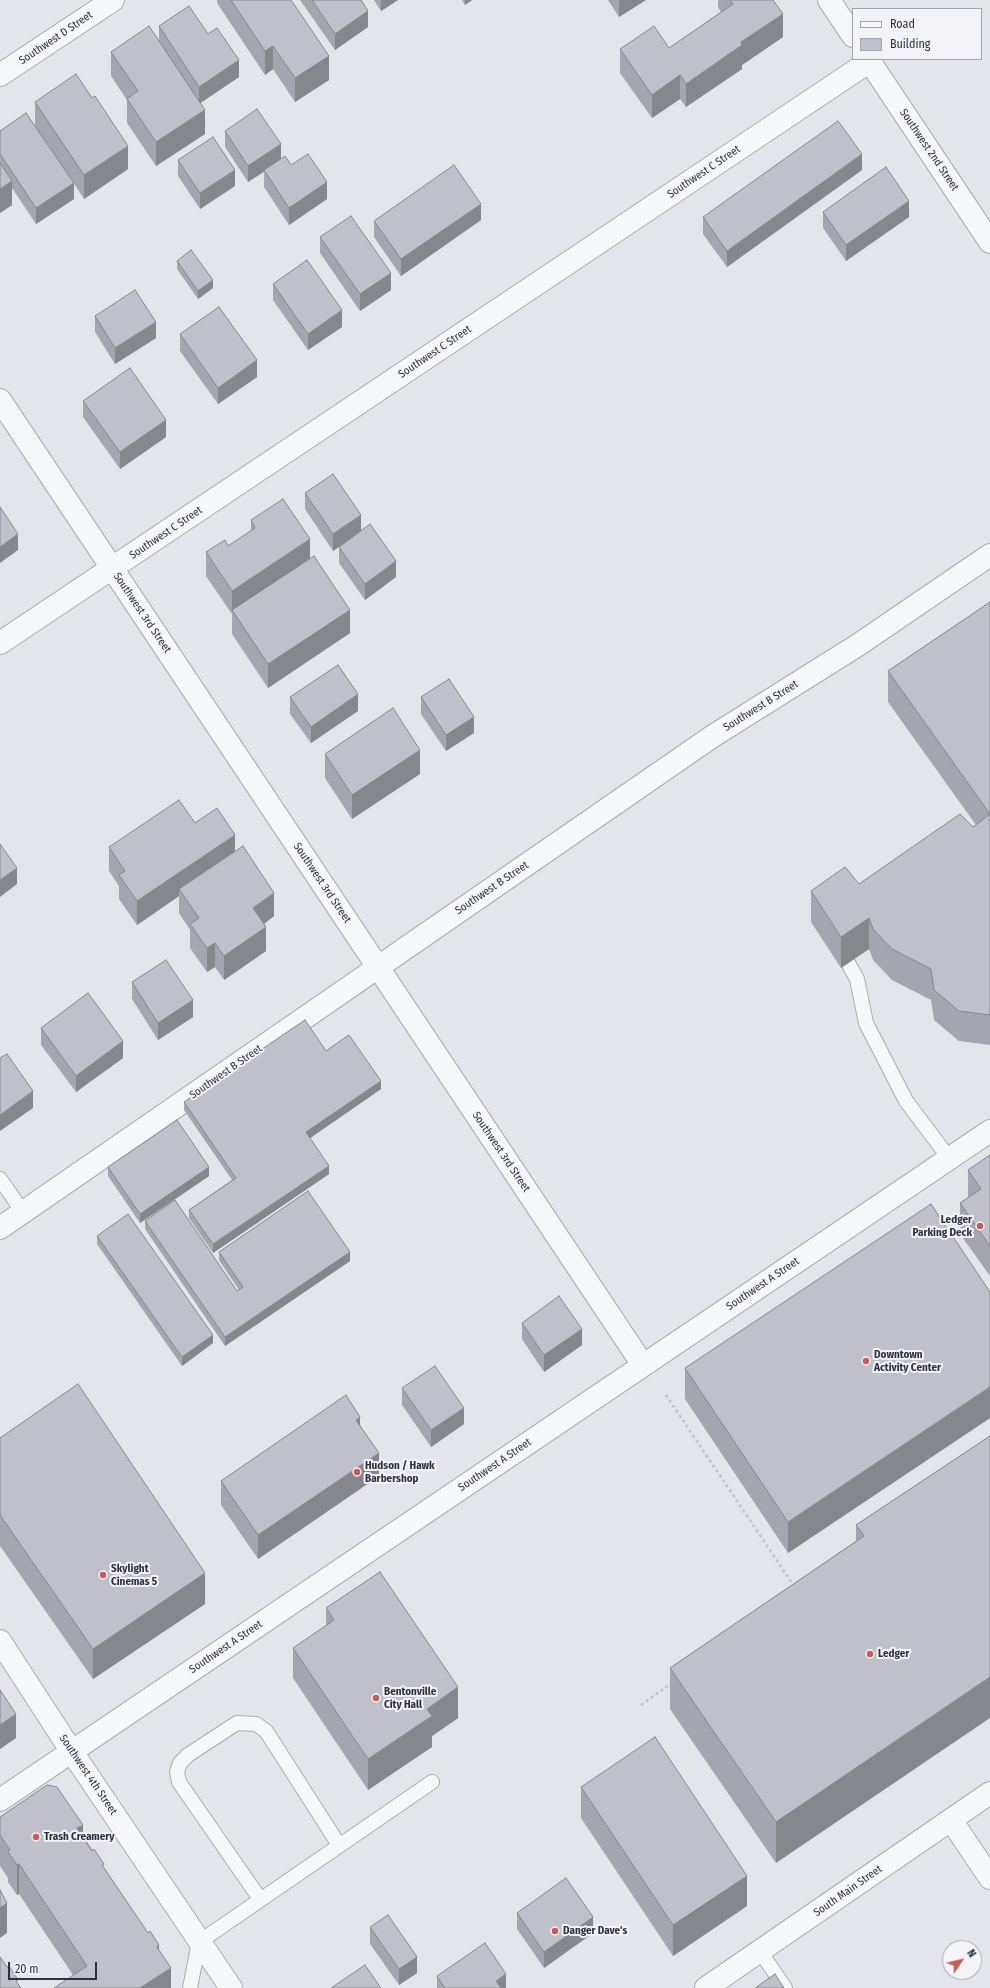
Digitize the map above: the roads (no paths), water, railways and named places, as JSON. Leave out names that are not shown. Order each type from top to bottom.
[{"type":"street","name":"Southwest D Street","points":[[0,75],[113,0]]},
{"type":"street","points":[[829,0],[852,34]]},
{"type":"street","name":"Southwest 2nd Street","points":[[869,60],[990,242]]},
{"type":"street","name":"Southwest C Street","points":[[0,643],[869,60]]},
{"type":"street","name":"Southwest 3rd Street","points":[[0,400],[643,1365]]},
{"type":"street","name":"Southwest B Street","points":[[0,1228],[713,736],[858,645],[990,555]]},
{"type":"street","name":"Southwest A Street","points":[[0,1800],[990,1131]]},
{"type":"street","name":"Southwest 4th Street","points":[[0,1641],[72,1752],[231,1988]]},
{"type":"street","name":"South Main Street","points":[[706,1988],[990,1793]]},
{"type":"street","points":[[951,1820],[990,1878]]},
{"type":"lane","points":[[848,963],[857,979],[866,1023],[906,1101],[949,1158]]},
{"type":"lane","points":[[0,1179],[23,1212]]},
{"type":"lane","points":[[260,1900],[179,1782],[177,1772],[180,1763],[188,1755],[237,1723],[256,1724],[266,1731],[339,1845]]},
{"type":"lane","points":[[190,1988],[199,1942],[432,1782]]},
{"type":"lane","points":[[760,1951],[785,1988]]},
{"type":"place","name":"Ledger Parking Deck","points":[[980,1226]]},
{"type":"place","name":"Downtown Activity Center","points":[[866,1361]]},
{"type":"place","name":"Hudson / Hawk Barbershop","points":[[357,1472]]},
{"type":"place","name":"Skylight Cinemas 5","points":[[103,1575]]},
{"type":"place","name":"Ledger","points":[[870,1654]]},
{"type":"place","name":"Bentonville City Hall","points":[[376,1698]]},
{"type":"place","name":"Trash Creamery","points":[[36,1837]]},
{"type":"place","name":"Danger Dave's","points":[[555,1931]]}]
